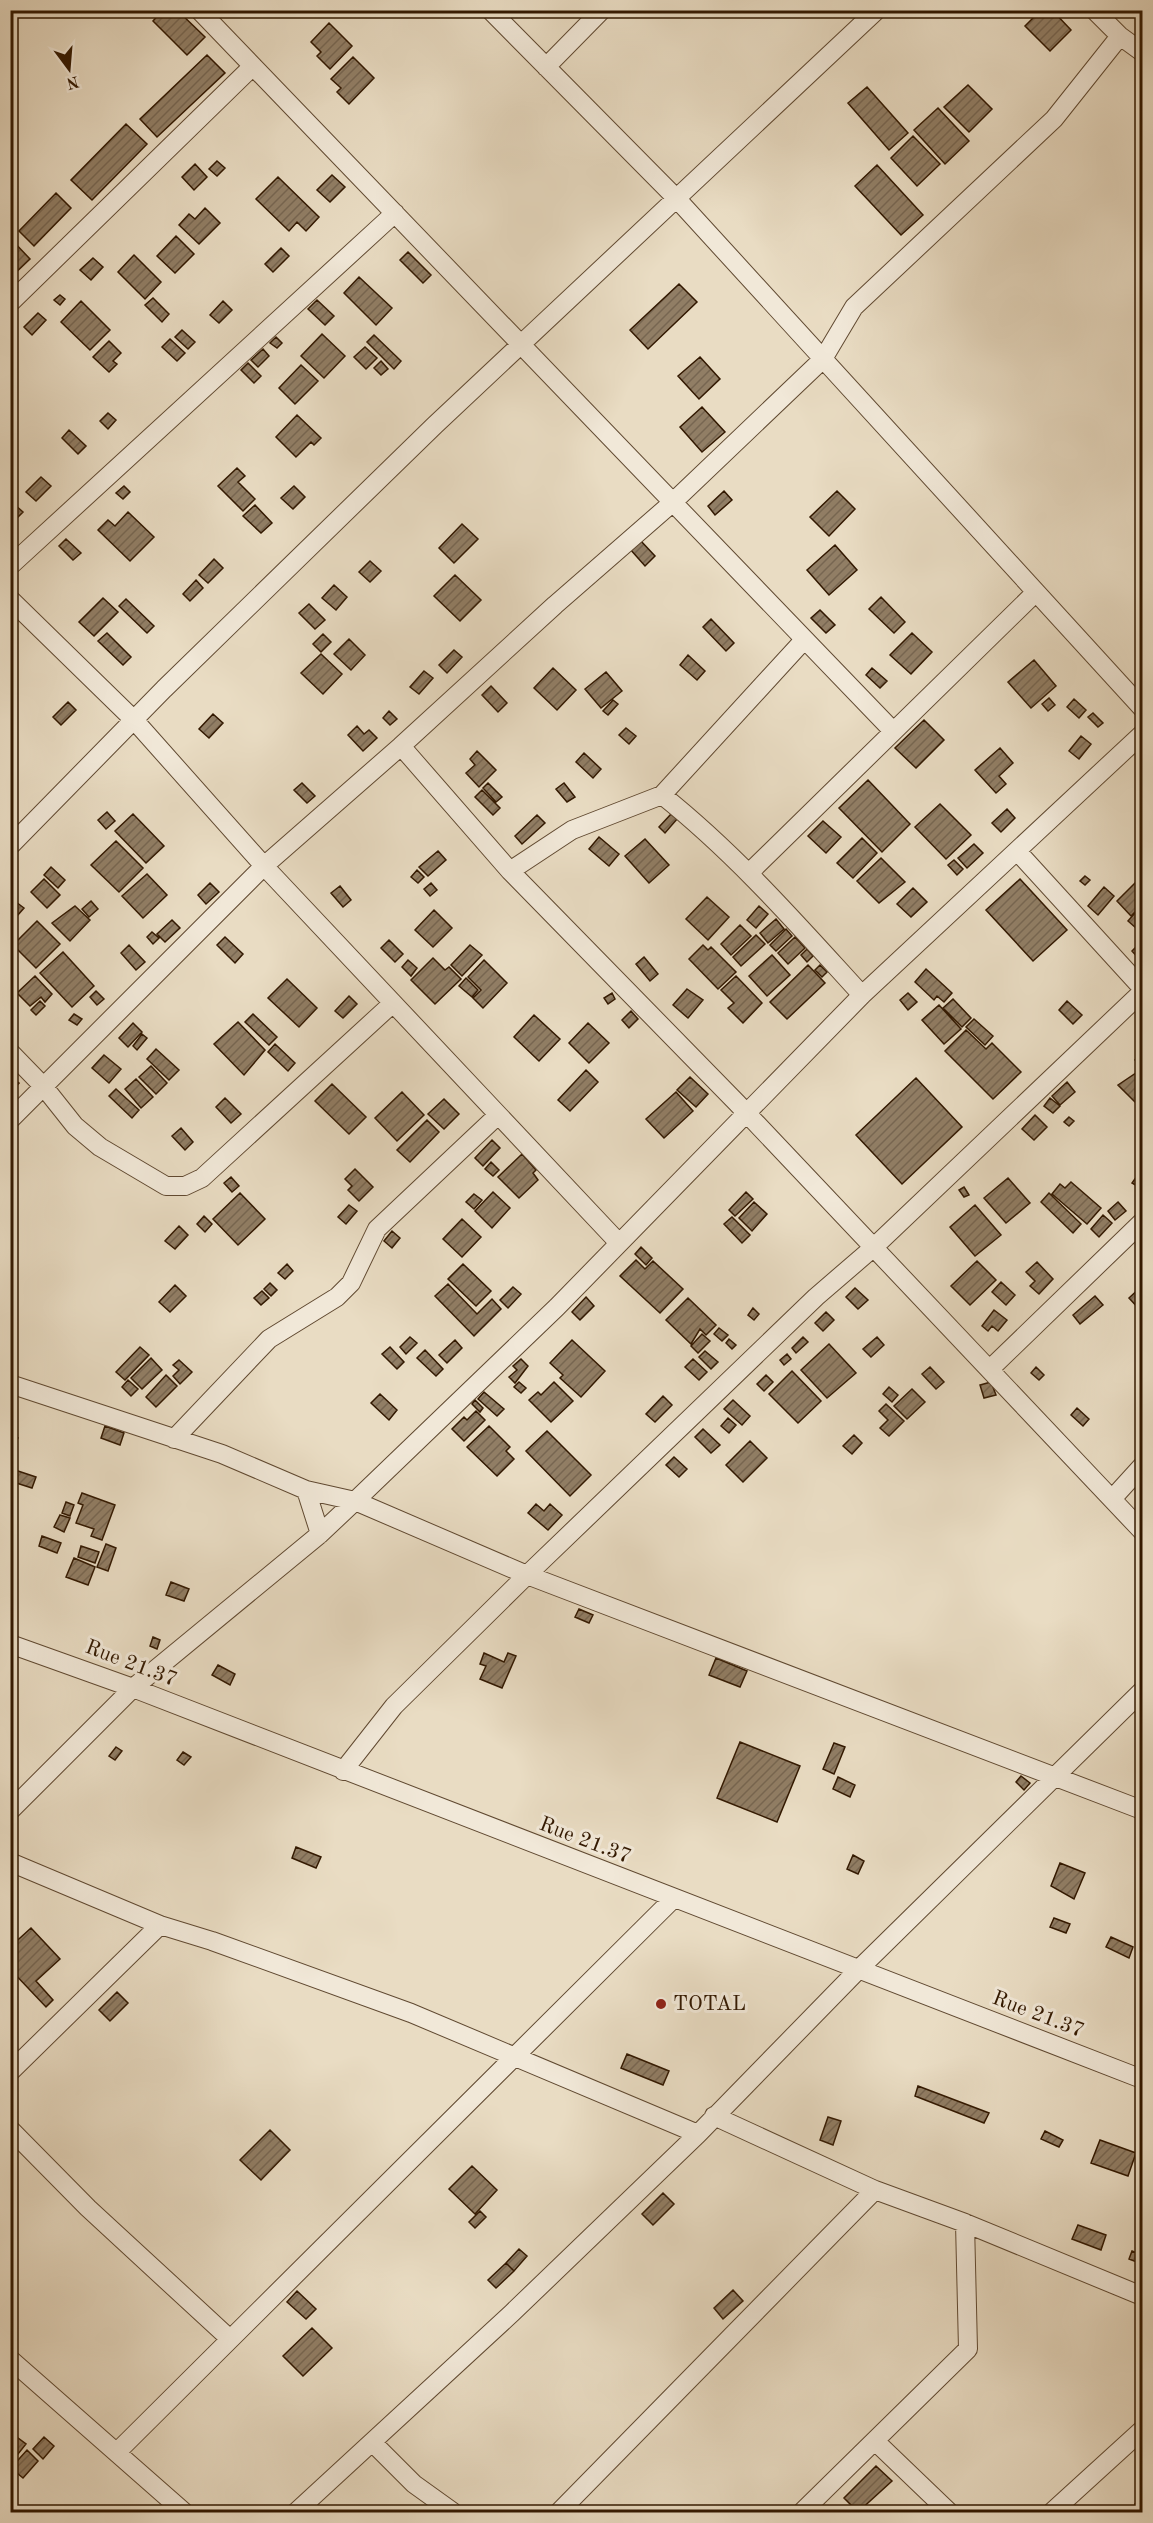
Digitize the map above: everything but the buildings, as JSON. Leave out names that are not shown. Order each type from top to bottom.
[{"type":"street","points":[[199,10],[892,730]]},
{"type":"street","points":[[490,10],[677,199],[1143,708]]},
{"type":"street","points":[[546,67],[602,10]]},
{"type":"street","points":[[10,846],[427,433],[877,10]]},
{"type":"street","points":[[1094,10],[1120,36],[1143,52]]},
{"type":"street","points":[[10,1120],[264,866],[672,503],[823,359],[854,307],[1054,119],[1120,36]]},
{"type":"street","points":[[10,303],[253,66]]},
{"type":"street","points":[[10,566],[395,213]]},
{"type":"street","points":[[750,872],[892,730],[1036,592]]},
{"type":"street","points":[[10,599],[135,721],[264,866],[619,1243]]},
{"type":"street","points":[[510,871],[572,830],[662,795],[804,640]]},
{"type":"street","points":[[10,1811],[133,1688],[320,1534],[355,1501],[557,1307],[862,995],[1143,734]]},
{"type":"street","points":[[401,746],[510,871],[747,1114],[1143,1530]]},
{"type":"street","points":[[662,795],[701,826],[750,872],[862,995]]},
{"type":"street","points":[[343,1771],[394,1706],[527,1575],[816,1297],[874,1247],[1143,990],[1017,851]]},
{"type":"street","points":[[10,1052],[44,1087],[75,1126],[100,1147],[166,1186],[185,1186],[202,1178],[393,1003]]},
{"type":"street","points":[[174,1439],[269,1339],[337,1297],[351,1283],[377,1229],[498,1115]]},
{"type":"street","points":[[990,1369],[1143,1222]]},
{"type":"street","points":[[10,1383],[222,1454],[306,1490],[355,1501],[527,1575],[1054,1779],[1143,1810]]},
{"type":"street","points":[[1112,1498],[1143,1466]]},
{"type":"street","points":[[306,1490],[320,1534]]},
{"type":"street","name":"Rue 21.37","points":[[10,1644],[133,1688],[673,1899],[1143,2079]]},
{"type":"street","points":[[296,2512],[698,2134],[859,1969],[1143,1691]]},
{"type":"street","points":[[10,1862],[160,1925],[212,1941],[411,2013],[698,2134]]},
{"type":"street","points":[[117,2452],[673,1899]]},
{"type":"street","points":[[10,2072],[160,1925]]},
{"type":"street","points":[[714,2116],[875,2190],[965,2223],[1143,2296]]},
{"type":"street","points":[[10,2129],[88,2208],[230,2339]]},
{"type":"street","points":[[559,2512],[875,2190]]},
{"type":"street","points":[[802,2512],[968,2349],[965,2223]]},
{"type":"street","points":[[10,2359],[184,2512]]},
{"type":"street","points":[[1052,2512],[1143,2430]]},
{"type":"street","points":[[875,2441],[949,2512]]},
{"type":"street","points":[[372,2442],[414,2484],[453,2512]]},
{"type":"place","name":"TOTAL","points":[[661,2004]]}]
